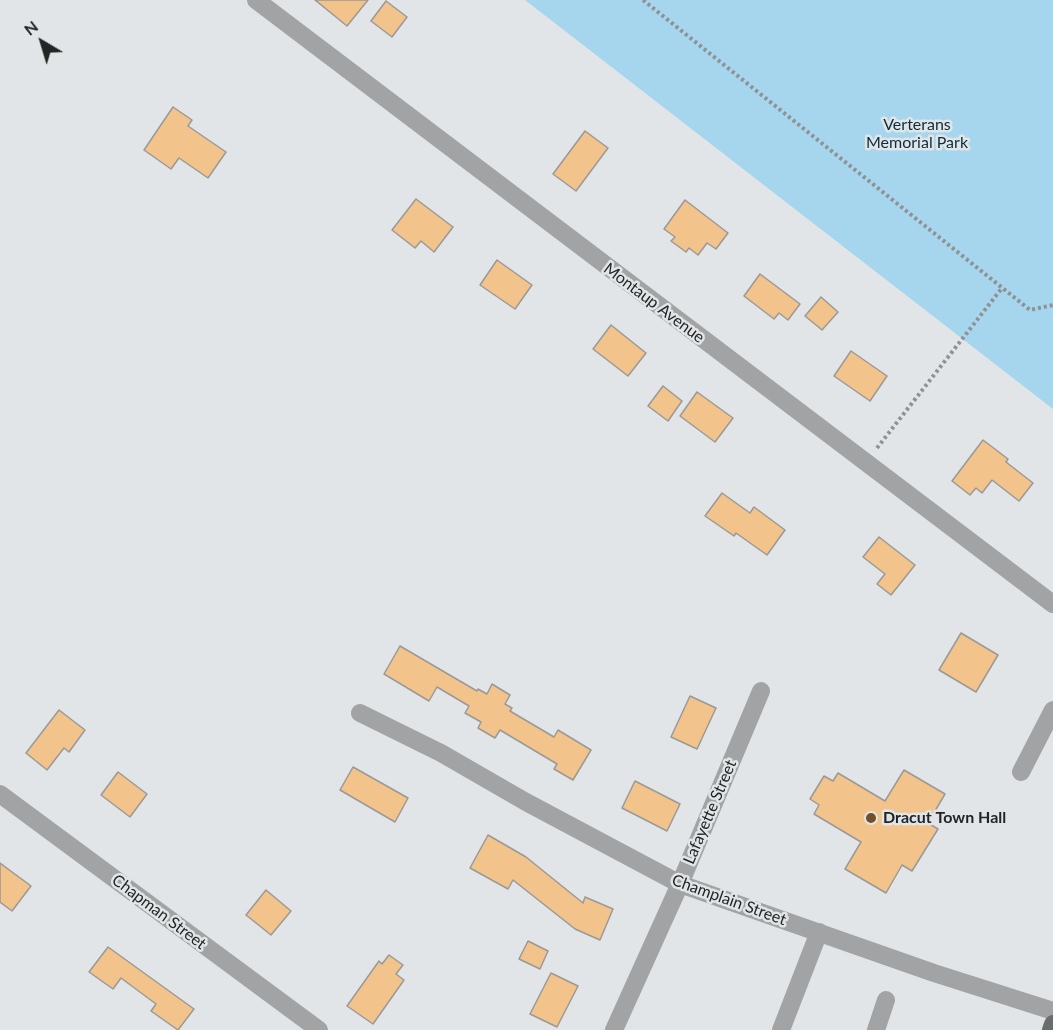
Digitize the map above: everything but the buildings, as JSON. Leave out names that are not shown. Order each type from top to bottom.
[{"type":"main road","points":[[1051,1030],[1053,1024]]},
{"type":"street","name":"Montaup Avenue","points":[[256,0],[1053,604]]},
{"type":"street","name":"Lafayette Street","points":[[614,1030],[680,884],[761,691]]},
{"type":"street","points":[[1021,772],[1053,710]]},
{"type":"street","name":"Champlain Street","points":[[360,713],[441,753],[526,802],[680,884],[934,973],[1053,1011]]},
{"type":"street","name":"Chapman Street","points":[[0,794],[319,1030]]},
{"type":"street","points":[[781,1030],[819,932]]},
{"type":"street","points":[[876,1030],[886,1000]]},
{"type":"path","points":[[643,0],[1030,310],[1053,305]]},
{"type":"path","points":[[865,463],[1002,288]]},
{"type":"green space","name":"Verterans Memorial Park","points":[[525,0],[1053,0],[1053,409]]},
{"type":"place","name":"Dracut Town Hall","points":[[871,818]]}]
